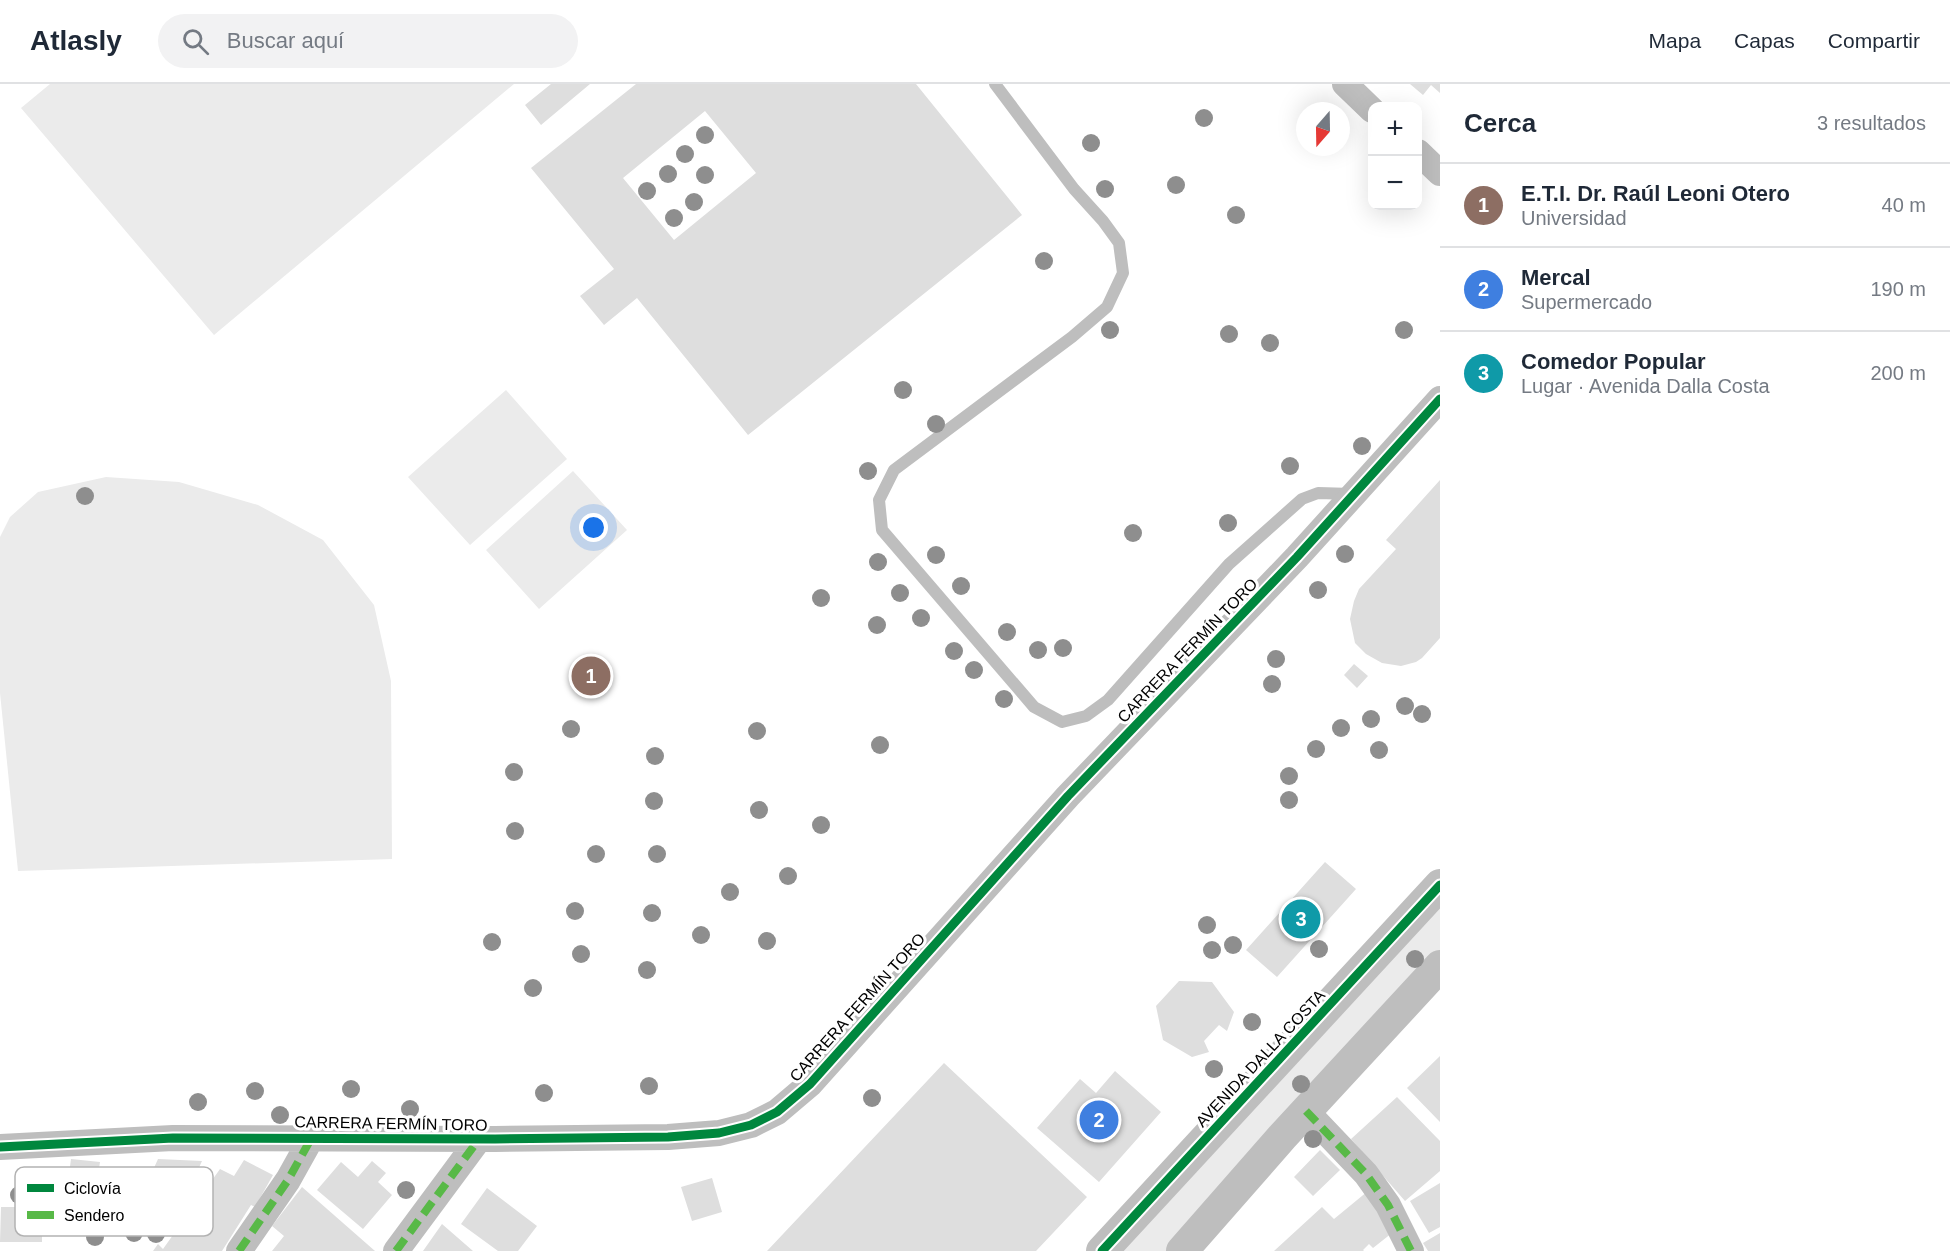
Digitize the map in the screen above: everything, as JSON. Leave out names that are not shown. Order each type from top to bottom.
[{"type":"street","points":[[1345,84],[1368,106]]},
{"type":"street","points":[[1422,156],[1440,173]]},
{"type":"street","name":"CARRERA FERMÍN TORO","points":[[0,1147],[172,1138],[668,1137],[719,1132],[751,1125],[777,1112],[810,1084],[1068,796],[1298,557],[1440,399]]},
{"type":"street","name":"AVENIDA DALLA COSTA","points":[[1102,1251],[1440,885]]},
{"type":"street","points":[[1182,1251],[1306,1111],[1440,966]]},
{"type":"street","points":[[1306,1111],[1366,1174],[1388,1204],[1411,1251]]},
{"type":"street","points":[[239,1251],[288,1180],[312,1137]]},
{"type":"street","points":[[396,1251],[479,1139]]},
{"type":"lane","points":[[995,84],[1074,189],[1119,243],[1123,273],[1107,307],[1072,337],[894,470],[879,500],[882,530],[1034,707],[1062,722],[1086,716],[1108,700],[1229,564],[1302,499],[1318,493],[1355,494]]},
{"type":"shaded area","points":[[50,84],[514,84],[214,335],[21,108]]},
{"type":"shaded area","points":[[506,390],[567,459],[470,545],[408,477]]},
{"type":"shaded area","points":[[573,471],[627,530],[539,609],[486,550]]},
{"type":"shaded area","points":[[106,477],[179,482],[258,505],[323,540],[374,605],[391,681],[392,859],[18,871],[0,693],[0,537],[10,517],[38,492]]},
{"type":"shaded area","points":[[1440,885],[1440,966],[1182,1251],[1102,1251]]},
{"type":"building","points":[[551,84],[590,84],[541,125],[525,105]]},
{"type":"building","points":[[636,84],[916,84],[1022,215],[748,435],[637,298],[604,325],[580,296],[614,269],[531,168]],"holes":[[[705,111],[756,173],[674,240],[623,178]]]},
{"type":"building","points":[[1410,84],[1440,84],[1440,93],[1431,85],[1423,95]]},
{"type":"building","points":[[1440,480],[1440,638],[1416,662],[1401,666],[1382,663],[1366,654],[1355,643],[1350,619],[1354,601],[1359,589],[1396,549],[1386,540]]},
{"type":"building","points":[[1354,664],[1368,676],[1357,688],[1344,675]]},
{"type":"building","points":[[1325,862],[1356,889],[1277,977],[1246,950]]},
{"type":"building","points":[[1179,981],[1212,982],[1234,1012],[1227,1031],[1219,1025],[1204,1041],[1209,1052],[1192,1057],[1163,1040],[1156,1006]]},
{"type":"building","points":[[1440,1056],[1440,1122],[1407,1088]]},
{"type":"building","points":[[944,1063],[1087,1197],[1036,1251],[767,1251]]},
{"type":"building","points":[[1115,1071],[1161,1112],[1099,1182],[1037,1128],[1080,1079],[1096,1093]]},
{"type":"building","points":[[1397,1097],[1440,1141],[1440,1171],[1405,1201],[1351,1139]]},
{"type":"building","points":[[1320,1150],[1340,1170],[1313,1196],[1294,1177]]},
{"type":"building","points":[[71,1159],[100,1162],[99,1167],[70,1167]]},
{"type":"building","points":[[158,1159],[202,1161],[199,1167],[154,1167]]},
{"type":"building","points":[[244,1160],[273,1175],[255,1207],[251,1205],[222,1251],[153,1251],[158,1244],[163,1249],[172,1236],[213,1236],[213,1179],[220,1169],[234,1176]]},
{"type":"building","points":[[372,1161],[386,1173],[378,1182],[392,1195],[363,1229],[317,1190],[341,1162],[358,1177]]},
{"type":"building","points":[[712,1178],[722,1212],[692,1221],[681,1187]]},
{"type":"building","points":[[1440,1183],[1440,1227],[1429,1233],[1410,1201]]},
{"type":"building","points":[[302,1187],[375,1251],[272,1251],[284,1236],[272,1226]]},
{"type":"building","points":[[487,1188],[537,1226],[518,1251],[498,1251],[461,1224]]},
{"type":"building","points":[[1368,1191],[1392,1233],[1373,1248],[1369,1244],[1364,1251],[1274,1251],[1322,1207],[1334,1219]]},
{"type":"building","points":[[1,1207],[15,1207],[15,1236],[42,1236],[42,1242],[0,1242]]},
{"type":"building","points":[[442,1224],[473,1251],[423,1251]]},
{"type":"building","points":[[1440,1233],[1440,1251],[1428,1251],[1423,1243]]},
{"type":"marked path","points":[[1306,1111],[1366,1174],[1388,1205],[1411,1251]]},
{"type":"marked path","points":[[239,1251],[288,1180],[312,1137]]},
{"type":"marked path","points":[[396,1251],[479,1139]]},
{"type":"cycle path","points":[[0,1147],[173,1138],[668,1137],[719,1133],[751,1125],[777,1112],[810,1084],[1068,796],[1297,557],[1440,399]]},
{"type":"cycle path","points":[[1102,1251],[1440,885]]},
{"type":"place","name":"E.T.I. Dr. Raúl Leoni Otero","points":[[591,676]]},
{"type":"place","name":"Comedor Popular","points":[[1301,919]]},
{"type":"place","name":"Mercal","points":[[1099,1120]]}]
